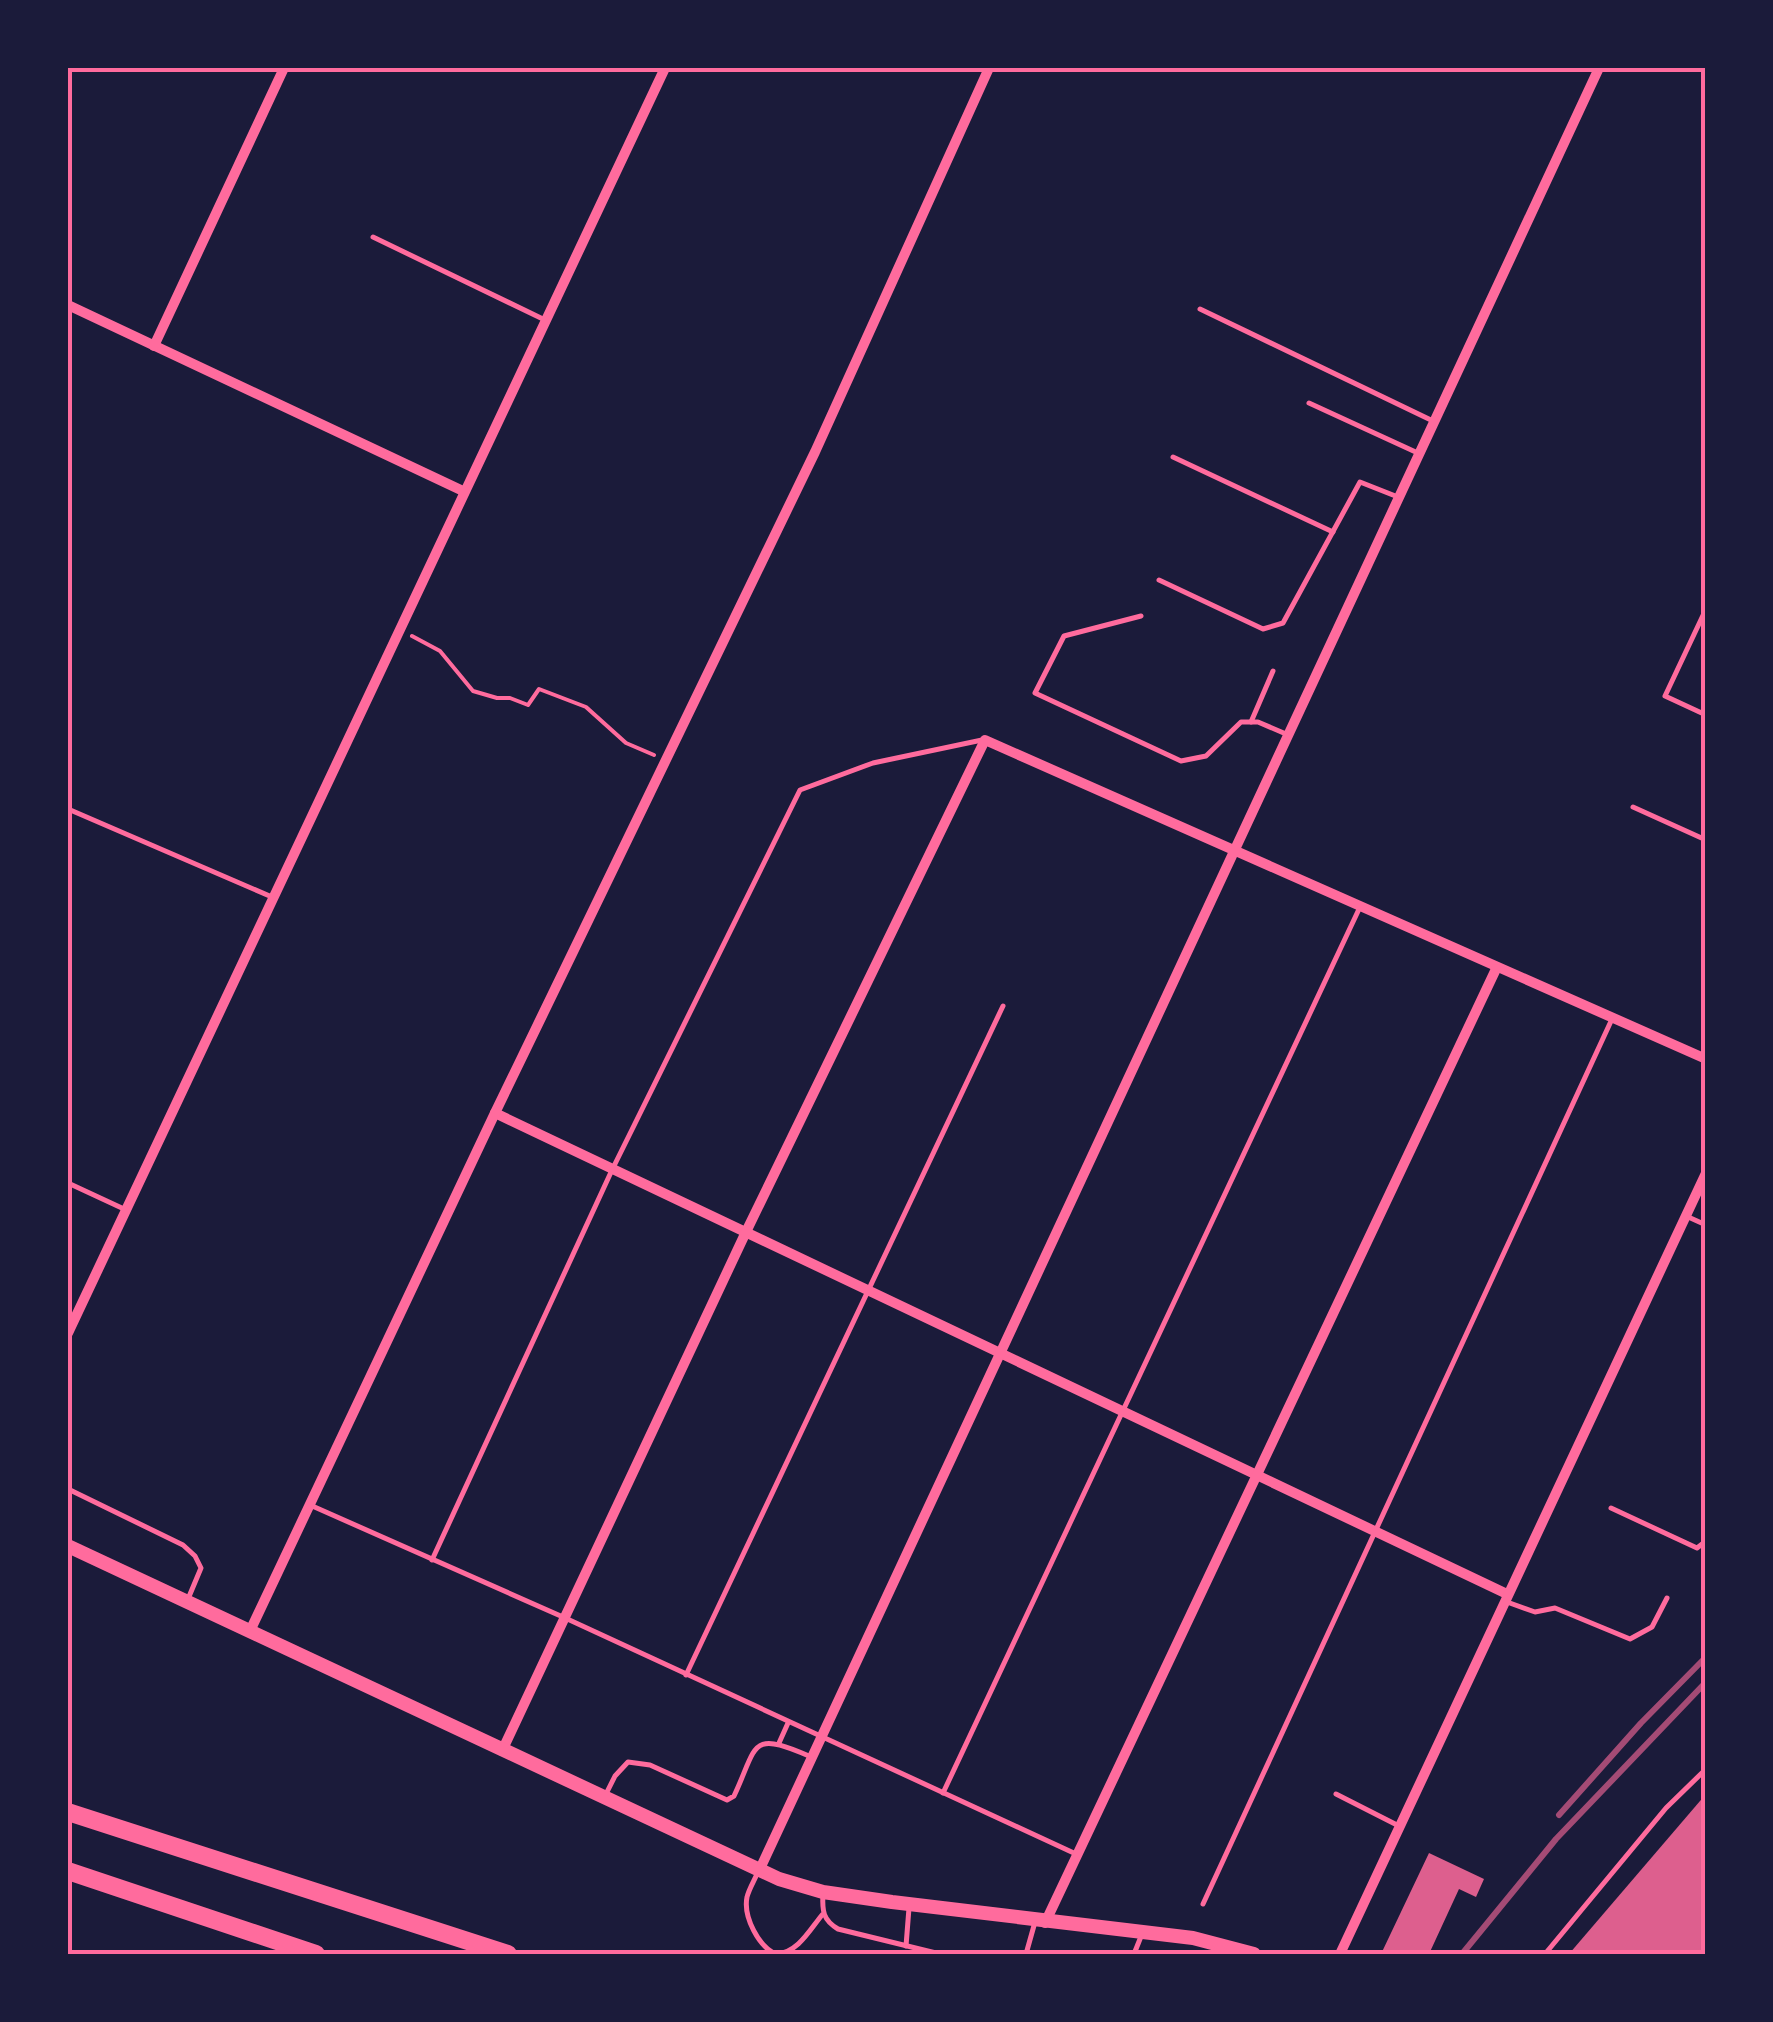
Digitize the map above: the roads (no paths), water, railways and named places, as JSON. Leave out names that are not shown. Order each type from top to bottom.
[{"type":"highway","points":[[68,1812],[508,1954]]},
{"type":"highway","points":[[68,1871],[316,1954]]},
{"type":"street","points":[[154,346],[284,68]]},
{"type":"street","points":[[68,1333],[665,68]]},
{"type":"street","points":[[250,1631],[815,452],[989,68]]},
{"type":"street","points":[[758,1871],[1599,68]]},
{"type":"street","points":[[68,306],[464,492]]},
{"type":"street","points":[[502,1751],[745,1234],[985,740],[1706,1059]]},
{"type":"street","points":[[1040,1922],[1077,1854],[1496,969]]},
{"type":"street","points":[[495,1113],[1002,1352],[1506,1597]]},
{"type":"street","points":[[1340,1954],[1706,1173]]},
{"type":"street","points":[[68,1546],[758,1871],[823,1892],[1040,1922],[1194,1938],[1254,1954]]},
{"type":"lane","points":[[373,237],[545,320]]},
{"type":"lane","points":[[1200,309],[1436,422]]},
{"type":"lane","points":[[1309,403],[1420,454]]},
{"type":"lane","points":[[1173,457],[1333,532]]},
{"type":"lane","points":[[1159,580],[1263,629],[1283,623],[1360,482],[1400,498]]},
{"type":"lane","points":[[1706,609],[1665,696],[1706,715]]},
{"type":"lane","points":[[1142,616],[1064,636],[1035,693],[1181,761],[1206,756],[1241,722],[1289,735]]},
{"type":"lane","points":[[1251,722],[1272,670]]},
{"type":"lane","points":[[432,1560],[612,1170],[800,790],[873,763],[985,740]]},
{"type":"lane","points":[[1633,807],[1706,840]]},
{"type":"lane","points":[[68,809],[273,897]]},
{"type":"lane","points":[[943,1793],[1360,907]]},
{"type":"lane","points":[[686,1676],[1003,1006]]},
{"type":"lane","points":[[1204,1904],[1612,1019]]},
{"type":"lane","points":[[68,1183],[125,1210]]},
{"type":"lane","points":[[1685,1216],[1706,1226]]},
{"type":"lane","points":[[68,1489],[183,1546],[195,1556],[200,1568],[186,1602]]},
{"type":"lane","points":[[310,1505],[1077,1854]]},
{"type":"lane","points":[[1611,1508],[1697,1548],[1706,1541]]},
{"type":"lane","points":[[1506,1597],[1535,1612],[1555,1608],[1630,1639],[1652,1627],[1667,1598]]},
{"type":"lane","points":[[779,1743],[788,1722]]},
{"type":"lane","points":[[604,1799],[620,1768],[628,1762],[638,1762],[727,1800],[734,1796],[762,1742],[779,1743],[812,1757]]},
{"type":"lane","points":[[1545,1954],[1666,1808],[1706,1770]]},
{"type":"lane","points":[[1336,1794],[1399,1826]]},
{"type":"lane","points":[[758,1871],[746,1908],[760,1944],[776,1954],[787,1954],[797,1946],[822,1914],[823,1892]]},
{"type":"lane","points":[[906,1946],[910,1905]]},
{"type":"lane","points":[[822,1914],[838,1928],[940,1954]]},
{"type":"lane","points":[[1026,1954],[1040,1922]]},
{"type":"lane","points":[[1134,1954],[1142,1934]]},
{"type":"railway","points":[[1559,1815],[1706,1657]]},
{"type":"railway","points":[[1462,1954],[1556,1839],[1706,1682]]}]
